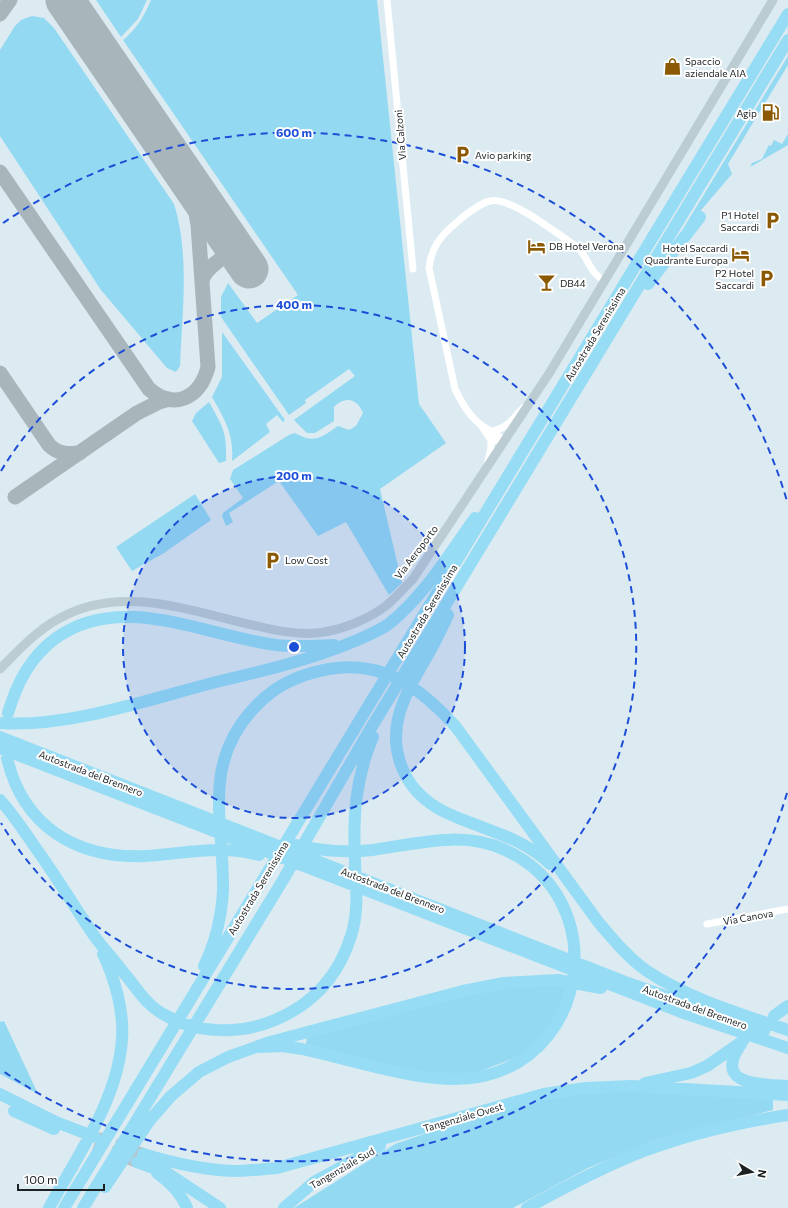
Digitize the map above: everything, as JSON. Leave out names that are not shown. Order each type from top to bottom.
[{"type":"highway","name":"Autostrada Serenissima","points":[[64,1208],[788,14]]},
{"type":"highway","name":"Autostrada Serenissima","points":[[83,1208],[283,880],[393,692],[788,40]]},
{"type":"highway","points":[[624,310],[645,288],[700,217]]},
{"type":"highway","points":[[349,643],[311,647],[276,645],[160,620],[112,616],[69,629],[46,646],[25,671],[15,689],[6,720],[45,722],[88,715],[285,665],[349,643],[389,624],[410,605],[435,573],[526,447]]},
{"type":"highway","points":[[501,515],[434,644],[408,689],[396,729],[396,748],[406,777],[424,799],[455,817],[513,838],[529,847],[541,855],[570,883]]},
{"type":"highway","points":[[145,1074],[170,1023],[205,965],[217,928],[223,891],[218,787],[222,764],[228,745],[249,713],[275,688],[293,679],[315,671],[340,667],[365,667],[402,680],[423,694],[456,727],[599,923],[622,950],[647,970],[684,991],[788,1030]]},
{"type":"highway","points":[[0,800],[25,832],[96,938],[139,992],[162,1014],[184,1023],[220,1031],[252,1027],[289,1014],[316,995],[329,981],[338,968],[351,938],[358,900],[354,826],[360,774],[369,746],[393,692]]},
{"type":"highway","name":"Autostrada del Brennero","points":[[0,737],[9,751],[306,860],[349,881],[562,962],[578,973],[650,1001],[731,1030],[788,1048]]},
{"type":"highway","points":[[9,751],[11,776],[24,801],[44,825],[66,841],[88,850],[144,856],[206,850],[240,851],[272,848],[306,860],[337,852],[371,850],[422,842],[473,840],[508,851],[532,868],[544,879],[556,895],[567,918],[573,936],[575,950],[575,973],[562,1015],[544,1040],[518,1062],[495,1072],[465,1079],[444,1079],[417,1075],[302,1049],[278,1046],[258,1047]]},
{"type":"highway","name":"Autostrada del Brennero","points":[[228,831],[240,830],[272,848]]},
{"type":"highway","name":"Autostrada del Brennero","points":[[365,887],[384,898],[562,962]]},
{"type":"highway","points":[[49,1208],[79,1153],[95,1138],[118,1060],[122,1038],[116,988],[109,965],[96,938]]},
{"type":"highway","points":[[91,1208],[135,1141],[159,1109],[195,1075],[218,1061],[282,1038],[463,991],[516,982],[558,980],[578,973]]},
{"type":"highway","name":"Autostrada del Brennero","points":[[578,973],[788,1038]]},
{"type":"highway","points":[[774,1016],[788,1006]]},
{"type":"highway","points":[[632,1086],[691,1072],[707,1066],[743,1041],[732,1061],[732,1069],[735,1075],[741,1080],[751,1083],[788,1086]]},
{"type":"highway","name":"Tangenziale Ovest","points":[[142,1160],[235,1171],[277,1168],[405,1134],[544,1094],[586,1088],[632,1086],[788,1095]]},
{"type":"highway","points":[[0,1094],[56,1122],[95,1138]]},
{"type":"highway","points":[[0,1103],[34,1122],[95,1138]]},
{"type":"highway","points":[[527,1208],[633,1155],[693,1136],[746,1122],[788,1115]]},
{"type":"highway","points":[[746,1122],[788,1120]]},
{"type":"highway","name":"Tangenziale Sud","points":[[284,1208],[314,1182],[405,1134]]},
{"type":"highway","points":[[142,1160],[172,1186],[184,1201],[187,1208]]},
{"type":"highway","points":[[142,1160],[167,1172],[220,1208]]},
{"type":"street","name":"Via Calzoni","points":[[387,0],[413,269]]},
{"type":"street","name":"Via Aeroporto","points":[[0,669],[36,635],[59,618],[81,608],[103,602],[125,600],[150,601],[287,633],[318,633],[345,626],[367,617],[386,605],[413,579],[536,394],[774,0]]},
{"type":"street","points":[[485,472],[491,448],[491,440],[481,425],[462,404],[455,389],[429,268],[433,249],[444,233],[479,206],[489,201],[505,201],[577,247],[585,256],[595,276],[605,281]]},
{"type":"street","points":[[492,431],[501,429],[509,424],[536,394]]},
{"type":"street","points":[[481,425],[505,441]]},
{"type":"street","points":[[491,440],[505,441]]},
{"type":"street","name":"Via Canova","points":[[707,924],[788,910]]},
{"type":"shaded area","points":[[96,0],[147,0],[138,19],[121,37]]},
{"type":"shaded area","points":[[151,0],[377,0],[419,404],[446,443],[380,489],[402,583],[389,595],[346,522],[318,536],[279,481],[229,513],[233,522],[226,526],[222,516],[223,513],[243,498],[230,479],[233,470],[289,435],[295,433],[313,439],[322,436],[338,426],[349,430],[356,426],[363,413],[354,402],[350,400],[342,401],[334,407],[334,421],[315,433],[307,433],[294,420],[355,376],[349,369],[305,400],[306,403],[289,415],[221,317],[221,297],[228,283],[257,323],[298,295],[123,40],[140,22]]},
{"type":"shaded area","points":[[32,16],[44,18],[54,28],[174,204],[182,243],[184,284],[180,366],[176,372],[167,368],[101,290],[0,136],[0,50],[15,26],[21,20]]},
{"type":"shaded area","points":[[788,56],[788,65],[728,164],[732,174],[684,230],[683,229]]},
{"type":"shaded area","points":[[788,134],[788,145],[750,167],[752,163],[762,159],[769,145],[771,146],[774,140],[782,144]]},
{"type":"shaded area","points":[[222,332],[285,420],[283,422],[277,415],[266,424],[270,432],[232,461],[232,443],[228,428],[212,397],[222,377]]},
{"type":"shaded area","points":[[209,402],[221,424],[225,436],[226,461],[219,463],[192,421],[196,413]]},
{"type":"shaded area","points":[[195,494],[211,520],[164,553],[132,571],[116,547]]},
{"type":"shaded area","points":[[503,986],[569,986],[552,1025],[522,1055],[473,1074],[417,1072],[306,1044],[307,1038]]},
{"type":"shaded area","points":[[4,1021],[38,1094],[0,1074],[0,1022]]},
{"type":"shaded area","points":[[607,1090],[773,1099],[773,1110],[679,1133],[651,1142],[588,1168],[513,1208],[294,1208],[395,1144],[445,1127],[545,1098]]},
{"type":"taxiway","points":[[0,14],[10,0]]},
{"type":"taxiway","points":[[0,172],[149,389],[158,396],[177,400],[185,398],[199,387],[208,367],[198,225],[195,207],[185,177]]},
{"type":"taxiway","points":[[202,280],[205,273],[220,260],[227,251],[227,236]]},
{"type":"taxiway","points":[[0,373],[49,445],[63,453],[80,453]]},
{"type":"taxiway","points":[[15,497],[137,413],[159,402],[169,399]]},
{"type":"runway","points":[[65,0],[249,269]]},
{"type":"tunnel","points":[[98,1138],[143,1154]]},
{"type":"tunnel","points":[[94,1145],[137,1162]]},
{"type":"place","name":"Spaccio aziendale AIA","points":[[672,67]]},
{"type":"place","name":"Agip","points":[[770,113]]},
{"type":"place","name":"Avio parking","points":[[462,155]]},
{"type":"place","name":"P1 Hotel Saccardi","points":[[772,221]]},
{"type":"place","name":"DB Hotel Verona","points":[[536,246]]},
{"type":"place","name":"Hotel Saccardi Quadrante Europa","points":[[741,254]]},
{"type":"place","name":"P2 Hotel Saccardi","points":[[767,279]]},
{"type":"place","name":"DB44","points":[[547,283]]},
{"type":"place","name":"Low Cost","points":[[272,560]]}]
